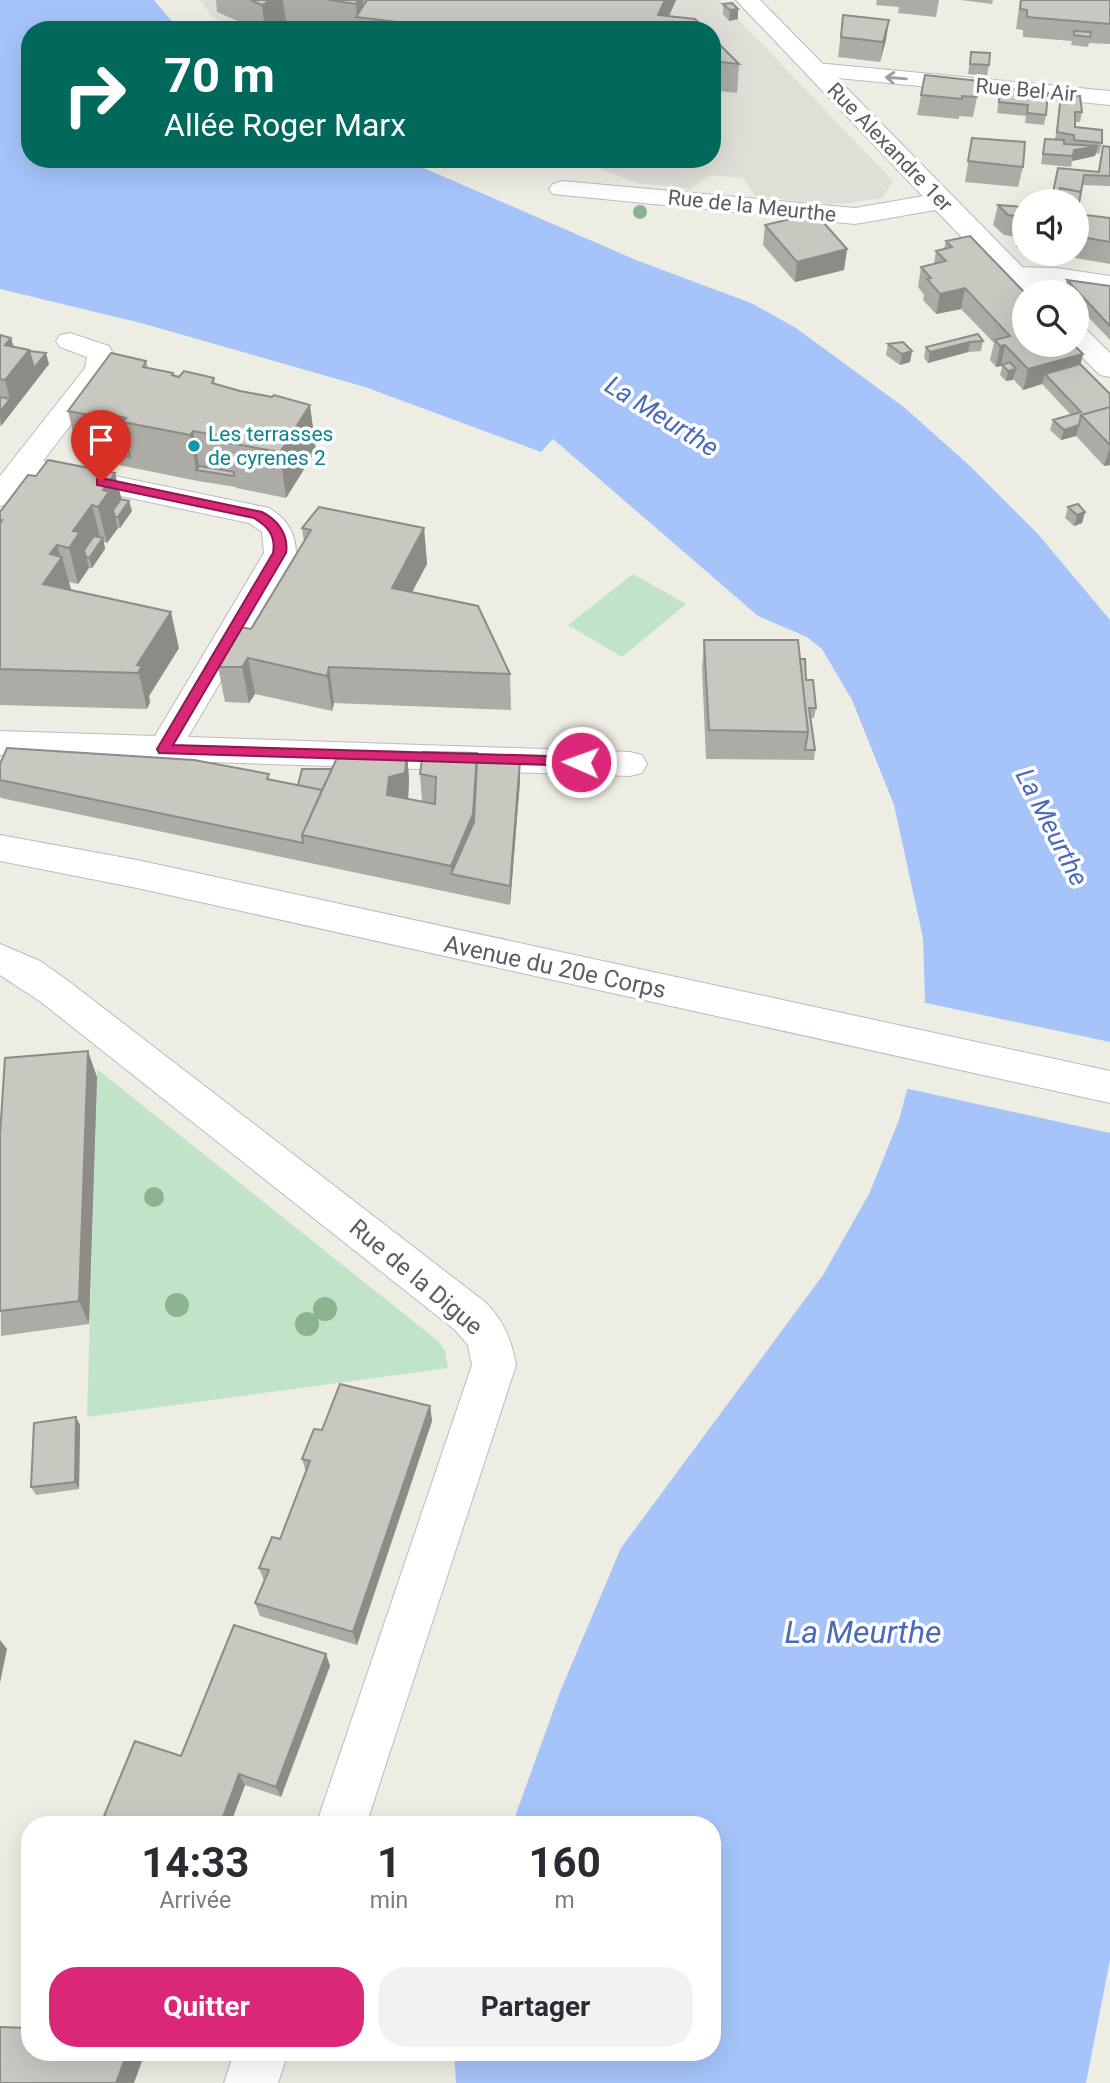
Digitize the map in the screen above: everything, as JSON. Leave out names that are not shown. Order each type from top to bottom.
[{"type":"street","name":"Rue Alexandre 1er","points":[[747,0],[1021,280]]},
{"type":"street","name":"Rue Bel Air","points":[[816,71],[1110,98]]},
{"type":"street","name":"Rue de la Meurthe","points":[[562,189],[855,216],[941,201]]},
{"type":"street","points":[[1041,280],[1057,276],[1084,280]]},
{"type":"street","points":[[1089,281],[1110,284]]},
{"type":"street","points":[[0,496],[18,457],[99,369],[102,360],[99,352],[70,341]]},
{"type":"street","points":[[1089,348],[1110,369]]},
{"type":"street","points":[[18,457],[258,515],[270,521],[278,532],[280,553],[164,749]]},
{"type":"street","points":[[0,743],[630,764]]},
{"type":"street","name":"Avenue du 20e Corps","points":[[0,848],[137,874],[1110,1087]]},
{"type":"street","name":"Rue de la Digue","points":[[0,959],[27,971],[54,990],[471,1316],[483,1328],[491,1342],[494,1365],[344,1816]]},
{"type":"street","points":[[251,2083],[258,2061]]},
{"type":"shaded area","points":[[200,0],[720,0],[726,7],[722,7],[729,21],[738,19],[893,181],[882,198],[843,204],[814,203],[755,196],[743,178],[711,175],[690,189],[638,183],[598,168],[721,168],[721,21],[219,21]]},
{"type":"green space","points":[[633,574],[686,604],[622,657],[568,625]]},
{"type":"green space","points":[[97,1069],[438,1341],[445,1351],[448,1368],[87,1417]]},
{"type":"water","name":"La Meurthe","points":[[0,0],[154,0],[172,21],[21,21],[21,168],[424,168],[636,260],[751,303],[796,328],[905,408],[970,466],[1038,534],[1110,620],[1110,1960],[1086,2083],[456,2083],[455,2061],[721,2061],[721,1816],[515,1816],[560,1692],[621,1548],[823,1275],[869,1194],[899,1120],[915,1060],[925,999],[923,938],[894,805],[852,700],[822,649],[807,637],[758,616],[553,439],[541,452],[365,387],[141,323],[0,289]]},
{"type":"pier","points":[[921,1002],[1110,1042],[1110,1133],[904,1088]]},
{"type":"building","points":[[250,0],[271,0],[262,5]]},
{"type":"building","points":[[329,0],[358,0],[356,4]]},
{"type":"building","points":[[367,0],[665,0],[658,15],[697,21],[389,21],[356,17]]},
{"type":"building","points":[[1021,0],[1110,0],[1110,24],[1027,17],[1027,10],[1020,9]]},
{"type":"building","points":[[732,3],[738,9],[730,10],[723,4]]},
{"type":"building","points":[[843,15],[889,20],[883,42],[841,37]]},
{"type":"building","points":[[1074,31],[1091,32],[1090,37],[1074,35]]},
{"type":"building","points":[[721,46],[739,64],[721,62]]},
{"type":"building","points":[[971,52],[990,53],[989,65],[970,64]]},
{"type":"building","points":[[925,75],[979,81],[977,97],[962,96],[962,99],[921,95]]},
{"type":"building","points":[[1000,88],[1048,93],[1046,115],[1027,113],[1028,105],[999,102]]},
{"type":"building","points":[[1061,94],[1080,96],[1082,112],[1075,112],[1075,127],[1102,130],[1102,143],[1074,140],[1074,135],[1057,132]]},
{"type":"building","points":[[972,138],[1025,142],[1023,167],[968,161]]},
{"type":"building","points":[[1045,139],[1064,140],[1064,144],[1098,146],[1074,150],[1073,156],[1043,154]]},
{"type":"building","points":[[1103,146],[1110,147],[1110,176],[1084,175],[1082,189],[1054,189],[1058,168],[1099,172]]},
{"type":"building","points":[[998,205],[1012,206],[1012,216]]},
{"type":"building","points":[[815,213],[847,249],[797,262],[765,225]]},
{"type":"building","points":[[1089,215],[1110,218],[1110,242],[1089,238]]},
{"type":"building","points":[[970,236],[1012,280],[1012,352],[995,340],[1010,336],[965,288],[940,294],[927,279],[931,278],[921,267],[946,261],[936,251],[952,247],[946,241]]},
{"type":"building","points":[[1089,283],[1110,286],[1110,326],[1089,304]]},
{"type":"building","points":[[978,334],[983,341],[930,352],[926,347]]},
{"type":"building","points":[[0,335],[11,338],[5,345],[29,350],[5,380],[0,379]]},
{"type":"building","points":[[903,342],[912,351],[902,354],[888,344]]},
{"type":"building","points":[[29,351],[46,353],[34,368]]},
{"type":"building","points":[[111,353],[146,361],[143,367],[173,373],[172,375],[179,377],[184,371],[214,378],[212,383],[240,391],[272,397],[274,395],[310,405],[280,452],[229,443],[232,438],[193,431],[190,435],[123,422],[126,418],[108,414],[105,418],[68,411]]},
{"type":"building","points":[[1016,357],[1072,357],[1028,369]]},
{"type":"building","points":[[1010,362],[1016,369],[1008,371],[1002,365]]},
{"type":"building","points":[[1080,364],[1110,394],[1110,407],[1081,415],[1079,425],[1064,430],[1053,420],[1081,412],[1045,374]]},
{"type":"building","points":[[0,397],[10,399],[0,412]]},
{"type":"building","points":[[1110,407],[1110,445],[1081,415]]},
{"type":"building","points":[[116,449],[129,452],[130,457],[113,453]]},
{"type":"building","points":[[48,460],[115,473],[103,490],[109,492],[98,507],[92,505],[73,531],[80,532],[69,548],[57,545],[50,554],[62,557],[43,584],[171,612],[137,665],[142,666],[138,673],[0,669],[0,512],[28,475],[36,476]]},
{"type":"building","points":[[199,466],[234,472],[234,476],[196,470]]},
{"type":"building","points":[[121,499],[129,501],[118,517],[115,517],[113,510]]},
{"type":"building","points":[[1078,504],[1085,512],[1077,515],[1068,507]]},
{"type":"building","points":[[319,507],[424,528],[392,588],[478,606],[510,674],[329,667],[327,676],[248,658],[242,667],[218,667],[240,627],[251,629],[311,530],[302,528]]},
{"type":"building","points":[[94,536],[103,538],[89,558],[84,550]]},
{"type":"building","points":[[704,640],[798,640],[808,732],[709,730]]},
{"type":"building","points":[[800,659],[805,659],[806,680],[813,680],[816,708],[809,708],[815,750],[805,750],[808,732]]},
{"type":"building","points":[[7,748],[194,760],[269,774],[267,779],[322,790],[302,835],[303,843],[0,780],[0,764]]},
{"type":"building","points":[[340,751],[407,752],[405,773],[389,777],[387,795],[435,804],[436,777],[420,774],[423,752],[477,753],[473,814],[451,866],[302,835]]},
{"type":"building","points":[[477,761],[520,761],[510,886],[451,874],[474,822]]},
{"type":"building","points":[[302,769],[332,769],[322,790],[298,785]]},
{"type":"building","points":[[88,1051],[79,1301],[0,1311],[0,1135],[5,1058]]},
{"type":"building","points":[[340,1384],[430,1406],[353,1632],[255,1603],[269,1570],[259,1568],[272,1537],[280,1539],[310,1461],[302,1459],[314,1429],[322,1430]]},
{"type":"building","points":[[76,1417],[75,1482],[31,1487],[34,1423]]},
{"type":"building","points":[[234,1625],[326,1654],[276,1787],[239,1774],[223,1816],[104,1816],[135,1741],[181,1756]]},
{"type":"building","points":[[0,2027],[21,2028],[21,2061],[124,2061],[116,2083],[0,2083]]},
{"type":"place","name":"Les terrasses de cyrenes 2","points":[[194,446]]},
{"type":"route","points":[[101,482],[258,515],[270,521],[281,542],[280,553],[164,749],[581,762]]}]
